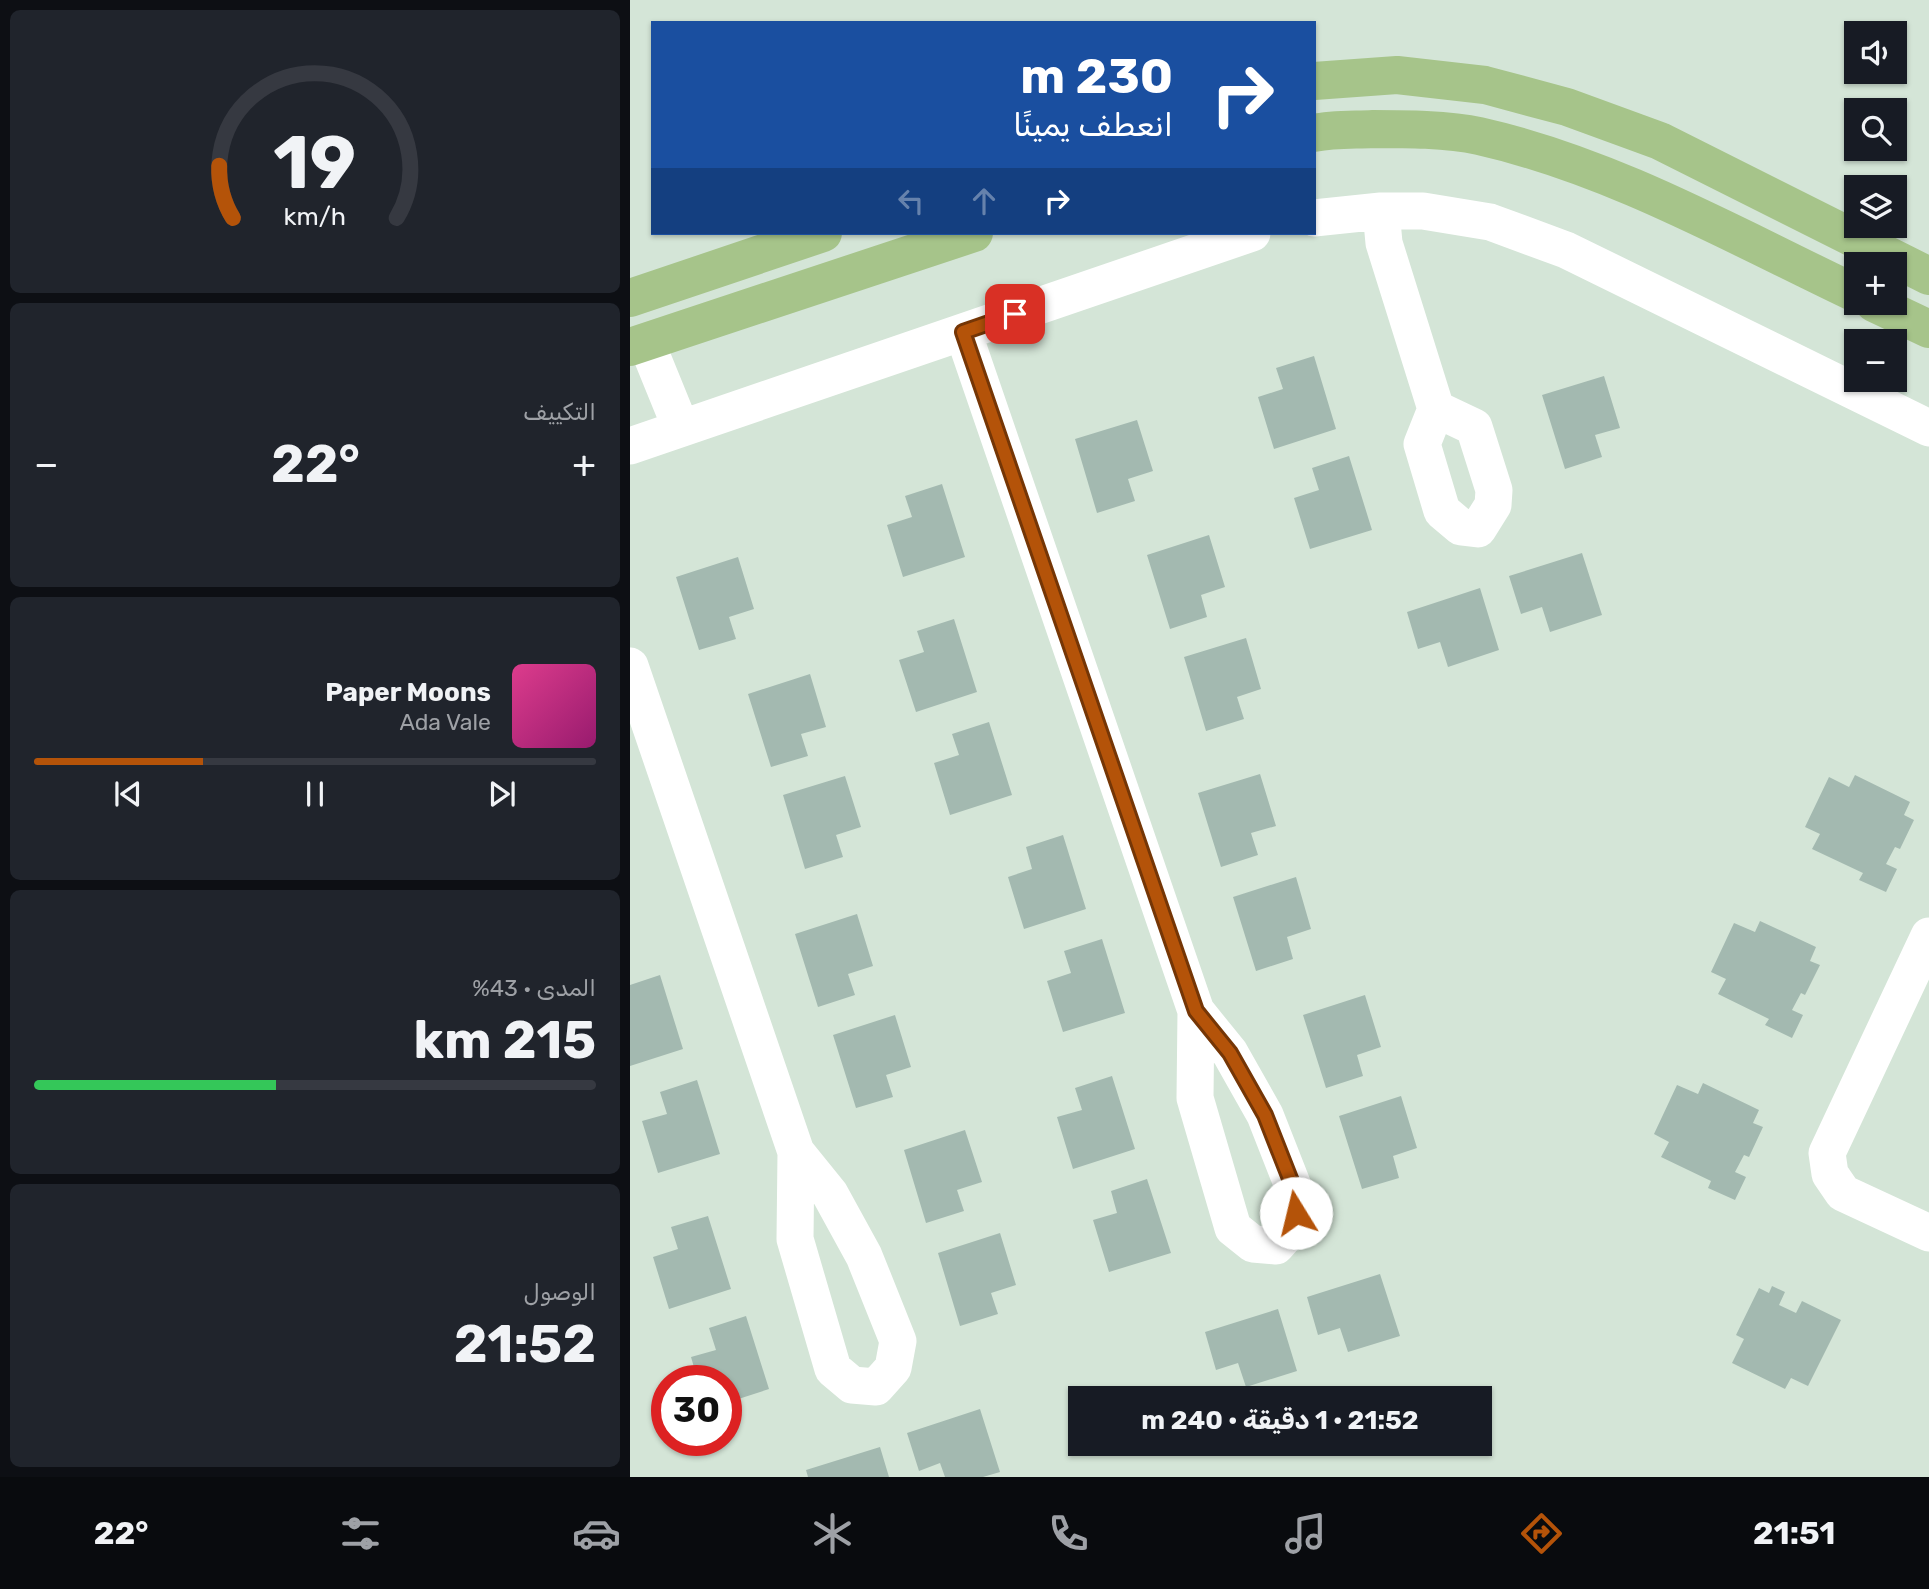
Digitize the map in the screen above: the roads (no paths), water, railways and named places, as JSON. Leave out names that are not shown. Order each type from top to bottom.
[{"type":"main road","points":[[1316,81],[1398,75],[1485,85],[1567,107],[1660,141],[1929,276]]},
{"type":"main road","points":[[1316,133],[1396,129],[1477,136],[1553,156],[1637,189],[1844,289]]},
{"type":"main road","points":[[630,298],[816,235]]},
{"type":"main road","points":[[638,344],[968,235]]},
{"type":"main road","points":[[1899,315],[1929,329]]},
{"type":"street","points":[[1316,218],[1381,211],[1423,211],[1490,222],[1566,250],[1929,428]]},
{"type":"street","points":[[1381,211],[1384,243],[1436,409]]},
{"type":"street","points":[[630,446],[1246,235]]},
{"type":"street","points":[[963,332],[1196,1011],[1195,1098],[1233,1228],[1253,1244],[1276,1246],[1293,1227],[1298,1199],[1265,1115],[1230,1053],[1196,1011]]},
{"type":"street","points":[[638,344],[681,428]]},
{"type":"street","points":[[630,666],[796,1152],[795,1239],[833,1369],[852,1385],[876,1387],[893,1368],[898,1341],[864,1256],[830,1194],[796,1152]]},
{"type":"street","points":[[1929,936],[1826,1153],[1830,1174],[1843,1193],[1929,1233]]}]
